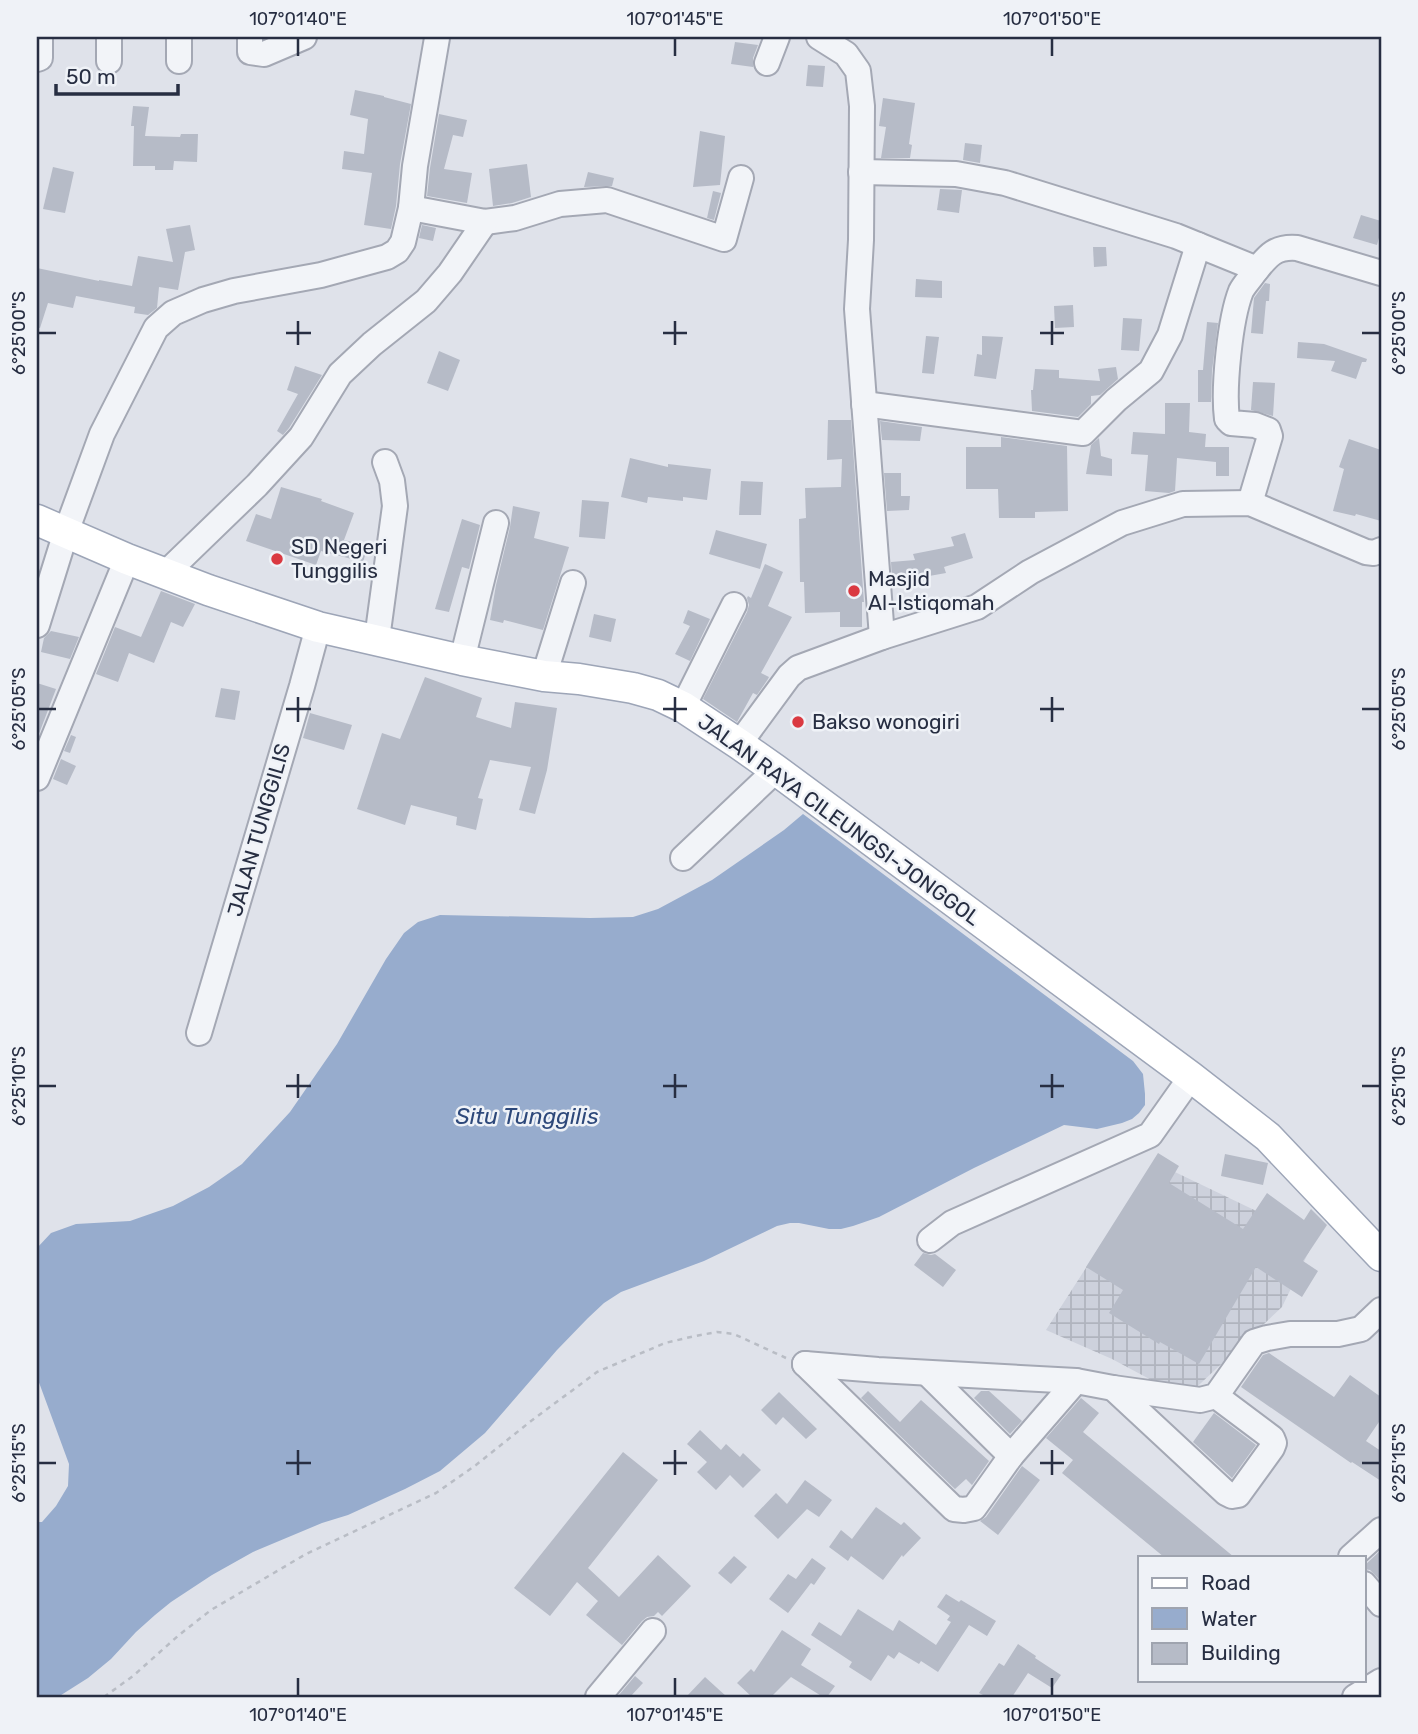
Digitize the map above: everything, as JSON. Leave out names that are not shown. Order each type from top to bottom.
[{"type":"main road","name":"JALAN RAYA CILEUNGSI-JONGGOL","points":[[37,520],[208,590],[318,627],[544,676],[633,688],[657,695],[682,707],[776,770],[1268,1137],[1381,1256]]},
{"type":"street","points":[[37,59],[40,58],[40,37]]},
{"type":"street","points":[[109,37],[109,61]]},
{"type":"street","points":[[250,37],[250,52],[264,54],[304,37]]},
{"type":"street","points":[[767,63],[776,37]]},
{"type":"street","points":[[819,37],[846,54],[858,71],[862,106],[861,240],[857,309],[882,637]]},
{"type":"street","points":[[37,625],[66,532],[102,434],[156,328],[173,313],[203,300],[234,291],[321,275],[387,257],[397,251],[403,242],[411,208],[415,166],[437,38]]},
{"type":"street","points":[[861,172],[956,174],[1005,183],[1151,228],[1257,269]]},
{"type":"street","points":[[411,208],[485,222],[515,218],[561,205],[607,200],[724,239],[741,178]]},
{"type":"street","points":[[166,573],[257,485],[301,437],[340,374],[372,344],[426,301],[450,273],[485,222]]},
{"type":"street","points":[[864,404],[1083,433],[1116,400],[1151,372],[1170,335],[1198,245]]},
{"type":"street","points":[[1250,503],[1270,436],[1268,430],[1255,425],[1231,423],[1227,419],[1228,371],[1234,319],[1242,289],[1271,253],[1284,247],[1297,248],[1381,273]]},
{"type":"street","points":[[377,639],[395,506],[392,481],[385,462]]},
{"type":"street","points":[[740,744],[789,676],[798,668],[882,637],[977,607],[1030,572],[1122,523],[1183,503],[1250,503],[1366,552],[1381,550]]},
{"type":"street","points":[[462,660],[496,523]]},
{"type":"street","points":[[37,778],[127,559]]},
{"type":"street","points":[[544,676],[573,583]]},
{"type":"street","points":[[682,707],[734,605]]},
{"type":"street","name":"JALAN TUNGGILIS","points":[[199,1033],[318,627]]},
{"type":"street","points":[[683,858],[776,770]]},
{"type":"street","points":[[930,1240],[952,1223],[1157,1126],[1191,1077]]},
{"type":"street","points":[[805,1364],[1076,1381],[1200,1400],[1216,1396],[1254,1342],[1290,1334],[1338,1335],[1361,1328],[1381,1310]]},
{"type":"street","points":[[805,1364],[954,1509],[964,1510],[974,1508],[1011,1457],[1076,1381]]},
{"type":"street","points":[[927,1373],[1011,1457]]},
{"type":"street","points":[[1113,1388],[1226,1493],[1238,1495],[1274,1443],[1272,1438],[1216,1396]]},
{"type":"street","points":[[1352,1556],[1381,1530]]},
{"type":"street","points":[[1366,1586],[1381,1604]]},
{"type":"street","points":[[598,1697],[653,1630]]},
{"type":"street","points":[[1355,1697],[1381,1681]]},
{"type":"path","points":[[104,1697],[211,1610],[306,1554],[436,1493],[597,1372],[665,1343],[717,1332],[734,1334],[787,1359],[805,1364]]},
{"type":"shaded area","points":[[1154,1162],[1315,1239],[1282,1307],[1185,1398],[1112,1359],[1046,1330]]},
{"type":"water","name":"Situ Tunggilis","points":[[803,814],[1133,1061],[1143,1074],[1145,1105],[1139,1113],[1122,1123],[1097,1129],[1064,1125],[879,1217],[853,1226],[829,1229],[790,1223],[777,1226],[704,1261],[621,1292],[588,1318],[485,1433],[440,1471],[348,1515],[253,1552],[171,1602],[88,1678],[58,1697],[37,1697],[37,1522],[42,1522],[56,1506],[68,1486],[69,1464],[37,1377],[37,1248],[51,1233],[76,1224],[130,1221],[173,1206],[209,1187],[242,1164],[290,1112],[337,1044],[386,959],[404,933],[418,922],[440,915],[633,917],[658,909],[712,880]]},
{"type":"building","points":[[735,42],[758,45],[753,67],[731,64]]},
{"type":"building","points":[[808,65],[825,66],[823,87],[806,86]]},
{"type":"building","points":[[355,90],[411,104],[391,229],[364,225],[372,173],[342,169],[344,151],[364,154],[368,119],[350,115]]},
{"type":"building","points":[[883,98],[915,103],[909,144],[912,145],[910,158],[881,158],[886,127],[879,126]]},
{"type":"building","points":[[133,106],[149,107],[145,136],[180,137],[181,134],[198,134],[197,162],[174,161],[173,170],[155,170],[155,166],[133,166]]},
{"type":"building","points":[[439,114],[467,120],[463,137],[453,135],[444,169],[472,173],[467,203],[427,196]]},
{"type":"building","points":[[700,131],[725,136],[720,185],[693,187]]},
{"type":"building","points":[[965,143],[982,145],[980,163],[963,160]]},
{"type":"building","points":[[527,164],[531,197],[493,206],[489,169]]},
{"type":"building","points":[[53,167],[74,172],[65,213],[43,209]]},
{"type":"building","points":[[588,172],[614,178],[612,186],[584,187]]},
{"type":"building","points":[[940,189],[962,190],[959,213],[937,210]]},
{"type":"building","points":[[713,191],[721,193],[714,220],[707,218]]},
{"type":"building","points":[[1361,215],[1381,221],[1377,245],[1353,238]]},
{"type":"building","points":[[190,225],[195,250],[185,252],[178,290],[159,287],[157,308],[148,315],[134,313],[135,307],[76,296],[73,308],[48,303],[40,328],[37,327],[37,268],[132,286],[138,256],[173,262],[166,229]]},
{"type":"building","points":[[422,225],[436,228],[433,241],[419,238]]},
{"type":"building","points":[[1093,247],[1106,247],[1107,266],[1094,267]]},
{"type":"building","points":[[916,279],[942,281],[942,298],[915,297]]},
{"type":"building","points":[[1265,283],[1270,284],[1263,334],[1251,333],[1254,298]]},
{"type":"building","points":[[1073,305],[1074,327],[1055,328],[1054,306]]},
{"type":"building","points":[[1123,318],[1142,319],[1139,351],[1121,350]]},
{"type":"building","points":[[1207,322],[1218,323],[1211,402],[1198,402],[1198,370],[1203,370]]},
{"type":"building","points":[[926,336],[939,337],[934,374],[922,373]]},
{"type":"building","points":[[982,336],[1003,337],[996,379],[974,376],[977,354],[982,355]]},
{"type":"building","points":[[1298,342],[1324,344],[1367,359],[1362,362],[1356,379],[1331,371],[1335,361],[1297,358]]},
{"type":"building","points":[[439,351],[460,360],[448,391],[427,383]]},
{"type":"building","points":[[295,366],[322,375],[283,435],[277,431],[298,394],[287,390]]},
{"type":"building","points":[[1116,367],[1118,379],[1100,395],[1091,396],[1091,404],[1078,417],[1032,411],[1031,390],[1035,369],[1059,370],[1059,378],[1100,381],[1098,369]]},
{"type":"building","points":[[1253,382],[1275,383],[1273,416],[1251,410]]},
{"type":"building","points":[[1165,403],[1190,403],[1189,432],[1206,434],[1205,447],[1229,447],[1229,476],[1216,476],[1216,462],[1177,458],[1175,491],[1145,491],[1148,455],[1131,454],[1133,432],[1165,434]]},
{"type":"building","points":[[828,420],[851,420],[864,602],[862,627],[840,627],[840,612],[805,613],[804,582],[800,582],[799,519],[806,518],[805,488],[841,487],[842,459],[827,460]]},
{"type":"building","points":[[880,421],[922,427],[920,441],[882,440]]},
{"type":"building","points":[[1001,437],[1067,446],[1068,511],[1035,512],[1035,518],[999,518],[998,489],[966,489],[966,447],[1001,447]]},
{"type":"building","points":[[1099,438],[1101,456],[1112,459],[1112,476],[1086,474],[1091,445]]},
{"type":"building","points":[[1349,439],[1381,450],[1381,521],[1333,511],[1344,469],[1339,467]]},
{"type":"building","points":[[630,458],[668,467],[668,464],[711,469],[707,500],[683,497],[683,501],[648,497],[647,503],[621,497]]},
{"type":"building","points":[[884,473],[901,473],[901,496],[910,496],[909,510],[887,511]]},
{"type":"building","points":[[741,481],[763,482],[761,515],[739,515]]},
{"type":"building","points":[[281,487],[322,499],[321,501],[354,513],[344,540],[368,546],[363,562],[321,551],[316,565],[246,541],[256,514],[271,519]]},
{"type":"building","points":[[582,500],[609,502],[605,539],[579,537]]},
{"type":"building","points":[[513,506],[540,512],[534,538],[569,547],[543,630],[504,620],[503,623],[490,620]]},
{"type":"building","points":[[462,519],[480,525],[469,569],[462,567],[449,612],[435,609]]},
{"type":"building","points":[[716,530],[767,544],[760,569],[709,554]]},
{"type":"building","points":[[965,533],[973,558],[944,567],[946,573],[892,579],[891,562],[915,560],[913,554],[954,546],[951,537]]},
{"type":"building","points":[[765,564],[783,572],[768,606],[792,617],[761,673],[769,677],[768,679],[757,695],[753,693],[737,722],[703,699],[747,612],[747,598],[751,598]]},
{"type":"building","points":[[161,591],[195,604],[183,627],[171,622],[154,663],[129,653],[118,682],[96,674],[115,627],[141,637]]},
{"type":"building","points":[[688,610],[710,619],[690,661],[675,654],[690,626],[683,623]]},
{"type":"building","points":[[594,614],[616,619],[611,642],[589,637]]},
{"type":"building","points":[[51,631],[79,637],[70,659],[41,652],[44,638]]},
{"type":"building","points":[[425,677],[482,698],[476,717],[511,728],[515,702],[557,708],[547,770],[535,814],[519,810],[531,767],[490,760],[478,798],[483,799],[476,830],[456,825],[457,817],[411,805],[405,825],[357,809],[382,733],[400,739]]},
{"type":"building","points":[[37,683],[56,689],[37,739]]},
{"type":"building","points":[[221,688],[240,691],[235,720],[215,717]]},
{"type":"building","points":[[310,713],[352,725],[344,750],[303,738]]},
{"type":"building","points":[[71,735],[76,737],[70,753],[64,751]]},
{"type":"building","points":[[61,759],[76,766],[67,785],[53,779]]},
{"type":"building","points":[[1158,1153],[1179,1166],[1169,1183],[1243,1229],[1267,1193],[1304,1220],[1311,1209],[1327,1225],[1303,1261],[1318,1271],[1302,1297],[1256,1267],[1199,1364],[1160,1342],[1159,1344],[1109,1313],[1123,1290],[1086,1267]]},
{"type":"building","points":[[1225,1154],[1268,1163],[1263,1185],[1221,1176]]},
{"type":"building","points":[[923,1253],[935,1254],[956,1270],[943,1287],[914,1265]]},
{"type":"building","points":[[1269,1353],[1334,1397],[1350,1375],[1381,1397],[1381,1419],[1366,1441],[1381,1451],[1381,1481],[1241,1387],[1263,1355]]},
{"type":"building","points":[[868,1391],[900,1422],[921,1400],[989,1461],[972,1485],[966,1479],[955,1489],[861,1398]]},
{"type":"building","points":[[981,1391],[989,1391],[1022,1421],[1010,1434],[974,1398]]},
{"type":"building","points":[[779,1392],[817,1429],[806,1439],[783,1417],[776,1425],[761,1410]]},
{"type":"building","points":[[1081,1398],[1099,1413],[1083,1432],[1233,1556],[1163,1556],[1062,1473],[1073,1460],[1046,1438]]},
{"type":"building","points":[[1214,1413],[1256,1445],[1232,1478],[1193,1442]]},
{"type":"building","points":[[700,1430],[721,1450],[726,1444],[740,1457],[743,1453],[761,1470],[743,1488],[730,1475],[716,1490],[697,1472],[707,1462],[687,1444]]},
{"type":"building","points":[[623,1452],[658,1480],[588,1568],[619,1597],[658,1555],[691,1586],[662,1616],[658,1612],[642,1621],[622,1645],[586,1615],[598,1601],[577,1582],[550,1616],[514,1588]]},
{"type":"building","points":[[1022,1466],[1040,1480],[998,1535],[980,1521],[986,1517]]},
{"type":"building","points":[[805,1480],[832,1500],[819,1517],[807,1509],[778,1539],[754,1516],[776,1493],[787,1504]]},
{"type":"building","points":[[876,1507],[901,1525],[904,1522],[921,1538],[903,1557],[902,1555],[883,1580],[851,1556],[848,1561],[829,1547],[841,1530],[852,1539]]},
{"type":"building","points":[[1381,1550],[1381,1581],[1366,1569],[1366,1564]]},
{"type":"building","points":[[734,1556],[747,1567],[731,1584],[718,1573]]},
{"type":"building","points":[[812,1558],[826,1568],[788,1613],[769,1599],[788,1574],[796,1579]]},
{"type":"building","points":[[946,1594],[996,1621],[987,1636],[969,1625],[938,1672],[899,1652],[894,1659],[888,1655],[871,1681],[849,1667],[852,1662],[811,1635],[819,1622],[841,1636],[858,1609],[893,1631],[899,1620],[936,1645],[951,1622],[947,1620],[950,1616],[937,1607]]},
{"type":"building","points":[[782,1630],[811,1649],[801,1665],[835,1686],[827,1697],[791,1677],[771,1697],[752,1697],[737,1683],[751,1669],[754,1672]]},
{"type":"building","points":[[1018,1644],[1061,1675],[1052,1688],[1028,1673],[1012,1697],[987,1697],[979,1693],[999,1663],[1004,1666]]},
{"type":"building","points":[[635,1676],[643,1683],[630,1697],[619,1695]]},
{"type":"building","points":[[705,1677],[727,1697],[686,1697]]},
{"type":"place","name":"SD Negeri Tunggilis","points":[[277,559]]},
{"type":"place","name":"Masjid Al-Istiqomah","points":[[854,591]]},
{"type":"place","name":"Bakso wonogiri","points":[[798,722]]}]
